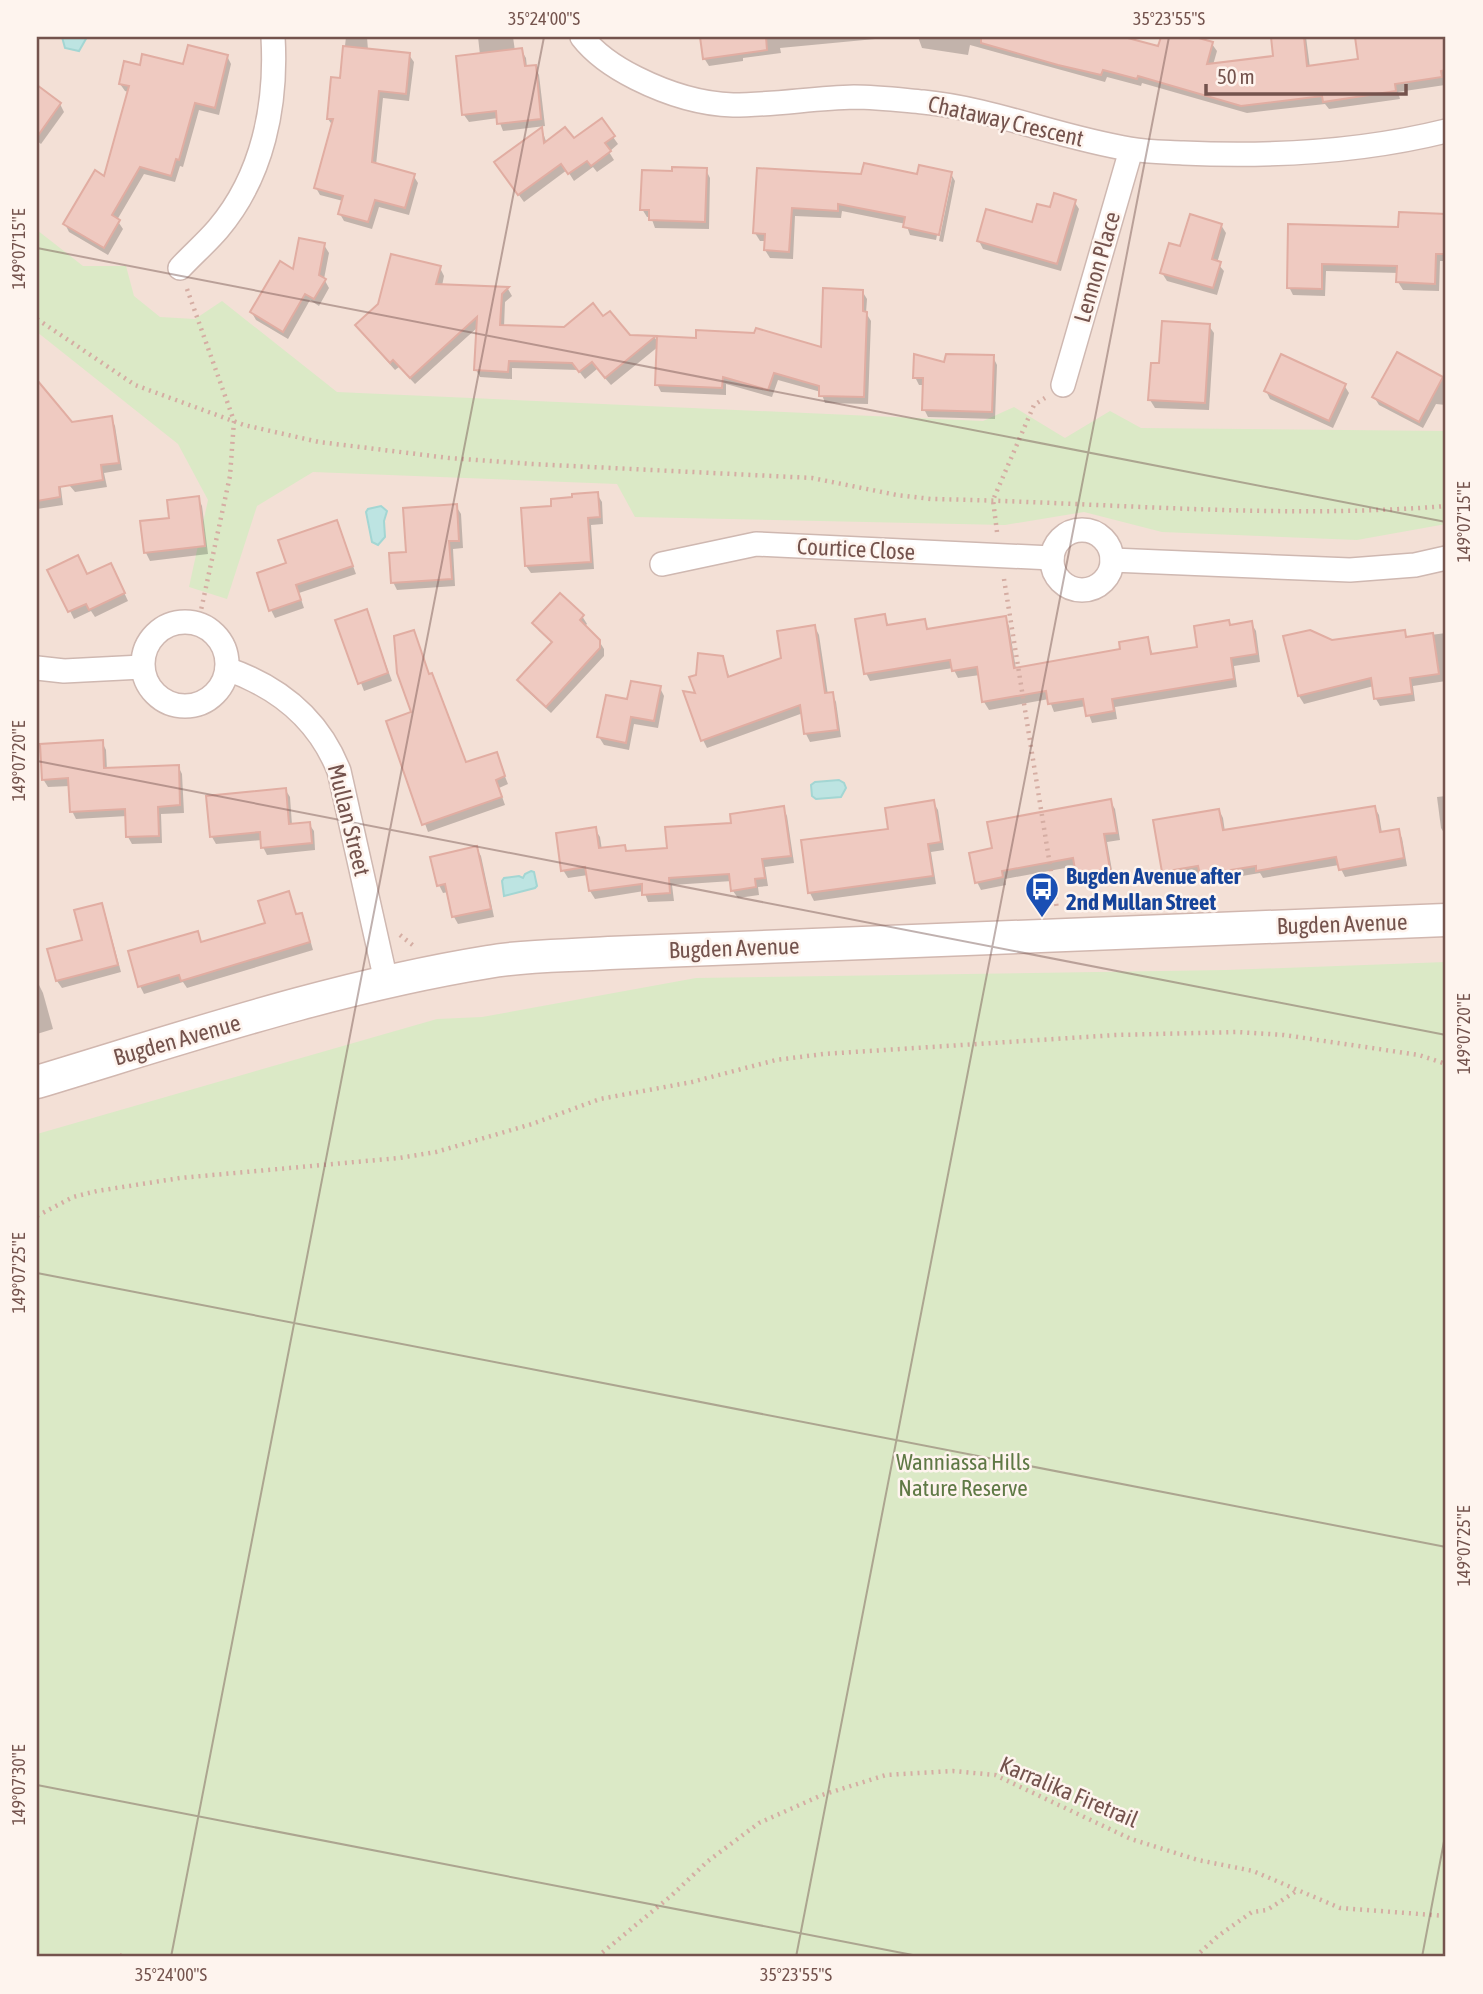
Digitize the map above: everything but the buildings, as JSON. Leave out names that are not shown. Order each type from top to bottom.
[{"type":"street","points":[[180,268],[219,228],[248,182],[266,132],[272,106],[273,37]]},
{"type":"street","name":"Chataway Crescent","points":[[582,37],[622,71],[663,91],[685,98],[731,105],[856,97],[926,102],[995,115],[1131,150],[1229,155],[1327,151],[1446,131]]},
{"type":"street","name":"Lennon Place","points":[[1063,385],[1131,150]]},
{"type":"street","points":[[1083,529],[1104,539],[1112,561],[1108,576],[1102,582],[1081,590],[1060,580],[1052,558],[1061,537],[1083,529]]},
{"type":"street","name":"Courtice Close","points":[[662,564],[755,544],[1052,558]]},
{"type":"street","points":[[1112,561],[1350,570],[1415,565],[1446,558]]},
{"type":"street","points":[[186,621],[198,624],[217,635],[226,651],[227,669],[222,686],[209,699],[193,706],[175,705],[159,698],[147,685],[142,667],[144,650],[153,635],[168,624],[186,621]]},
{"type":"street","points":[[37,668],[64,671],[142,667]]},
{"type":"street","name":"Mullan Street","points":[[227,669],[250,677],[285,697],[300,710],[324,739],[333,755],[339,771],[386,981]]},
{"type":"street","name":"Bugden Avenue","points":[[37,1082],[300,1003],[386,981],[491,961],[610,953],[1446,920]]},
{"type":"path","points":[[180,268],[233,421],[230,476],[198,624]]},
{"type":"path","points":[[37,319],[135,385],[233,421],[319,442],[449,458],[640,471],[812,478],[932,499],[1248,512],[1381,511],[1446,506]]},
{"type":"path","points":[[993,500],[1034,405],[1063,385]]},
{"type":"path","points":[[1006,591],[1058,918]]},
{"type":"path","points":[[37,1216],[73,1197],[97,1191],[180,1178],[399,1158],[436,1152],[532,1124],[600,1099],[692,1082],[776,1060],[822,1055],[1115,1035],[1237,1032],[1284,1035],[1419,1055],[1446,1064]]},
{"type":"path","name":"Karralika Firetrail","points":[[597,1957],[671,1896],[708,1861],[759,1823],[822,1795],[886,1775],[953,1771],[995,1775],[1131,1839],[1198,1860],[1253,1871],[1340,1908],[1446,1916]]},
{"type":"path","points":[[1195,1957],[1218,1936],[1252,1912],[1267,1910],[1298,1889]]},
{"type":"path","points":[[113,1957],[125,1957]]},
{"type":"shaded area","points":[[37,37],[1446,37],[1446,985],[37,1155]]},
{"type":"green space","points":[[37,230],[83,266],[126,266],[134,296],[160,317],[195,319],[222,301],[337,392],[983,421],[1014,407],[1065,438],[1110,411],[1141,428],[1446,431],[1446,524],[1357,540],[1162,532],[1084,512],[1005,525],[635,517],[617,484],[313,472],[257,506],[227,599],[189,587],[208,500],[178,444],[37,332]]},
{"type":"green space","name":"Wanniassa Hills Nature Reserve","points":[[1446,962],[1446,1957],[37,1957],[37,1134],[437,1019],[482,1017],[696,978],[1226,970]]},
{"type":"water","points":[[62,37],[87,37],[79,51],[65,48]]},
{"type":"water","points":[[381,506],[387,511],[384,521],[385,537],[378,545],[372,542],[366,512]]},
{"type":"water","points":[[839,780],[846,788],[841,797],[816,799],[812,796],[811,785],[815,782]]},
{"type":"water","points":[[531,871],[534,872],[537,886],[535,888],[504,896],[504,878],[523,878]]},
{"type":"place","name":"Bugden Avenue after 2nd Mullan Street","points":[[1042,919]]}]
